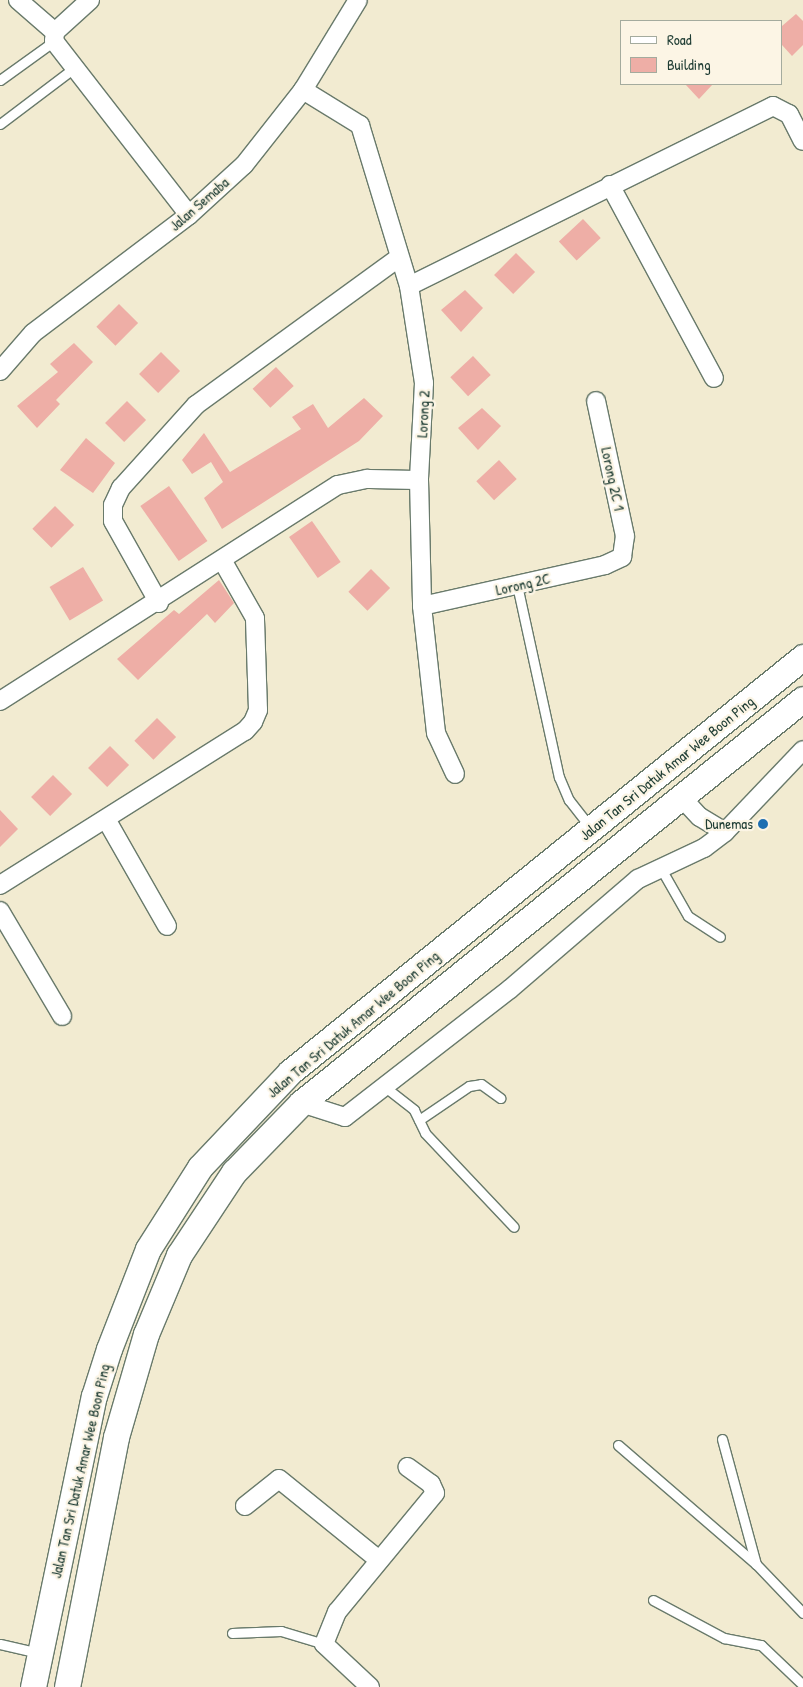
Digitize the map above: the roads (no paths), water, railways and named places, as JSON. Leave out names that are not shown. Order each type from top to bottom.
[{"type":"main road","name":"Jalan Tan Sri Datuk Amar Wee Boon Ping","points":[[33,1687],[94,1396],[127,1299],[172,1209],[236,1125],[290,1072],[592,830],[803,657]]},
{"type":"main road","name":"Jalan Tan Sri Datuk Amar Wee Boon Ping","points":[[67,1687],[116,1438],[146,1334],[179,1255],[234,1172],[301,1103],[682,798],[803,698]]},
{"type":"street","points":[[18,0],[54,36],[74,68],[189,215]]},
{"type":"street","points":[[54,36],[90,0]]},
{"type":"street","name":"Jalan Semaba","points":[[0,371],[33,333],[189,215],[244,165],[303,90],[358,0]]},
{"type":"street","name":"Lorong 2","points":[[303,90],[360,125],[398,258],[409,286],[424,383],[419,480],[422,606],[436,733],[455,774]]},
{"type":"street","points":[[409,286],[773,106],[789,114],[803,141]]},
{"type":"street","points":[[610,185],[714,378]]},
{"type":"street","points":[[159,603],[113,520],[113,505],[121,488],[196,405],[398,258]]},
{"type":"street","name":"Lorong 2C 1","points":[[596,401],[625,536],[622,556]]},
{"type":"street","points":[[0,701],[159,603],[338,485],[367,479],[419,480]]},
{"type":"street","name":"Lorong 2C","points":[[422,606],[606,565],[622,556]]},
{"type":"street","points":[[0,885],[245,731],[253,722],[258,710],[255,618],[222,560]]},
{"type":"street","points":[[301,1103],[345,1117],[385,1087],[659,865],[704,848],[725,832],[803,750]]},
{"type":"street","points":[[682,798],[700,817],[725,832]]},
{"type":"street","points":[[106,819],[167,926]]},
{"type":"street","points":[[0,911],[62,1016]]},
{"type":"street","points":[[370,1687],[324,1644],[337,1612],[435,1493],[431,1484],[408,1467]]},
{"type":"street","points":[[245,1506],[279,1479],[379,1560]]},
{"type":"lane","points":[[0,80],[54,36]]},
{"type":"lane","points":[[0,124],[74,68]]},
{"type":"lane","points":[[517,585],[559,777],[569,800],[592,830]]},
{"type":"lane","points":[[659,865],[688,916],[720,937]]},
{"type":"lane","points":[[419,1120],[469,1086],[481,1084],[500,1098]]},
{"type":"lane","points":[[385,1087],[407,1102],[432,1142],[514,1227]]},
{"type":"lane","points":[[722,1438],[756,1564]]},
{"type":"lane","points":[[618,1445],[756,1564],[803,1613]]},
{"type":"lane","points":[[653,1600],[724,1638],[761,1645],[803,1685]]},
{"type":"lane","points":[[232,1633],[281,1632],[324,1644]]},
{"type":"lane","points":[[0,1644],[40,1653]]},
{"type":"place","name":"Dunemas","points":[[763,824]]}]
